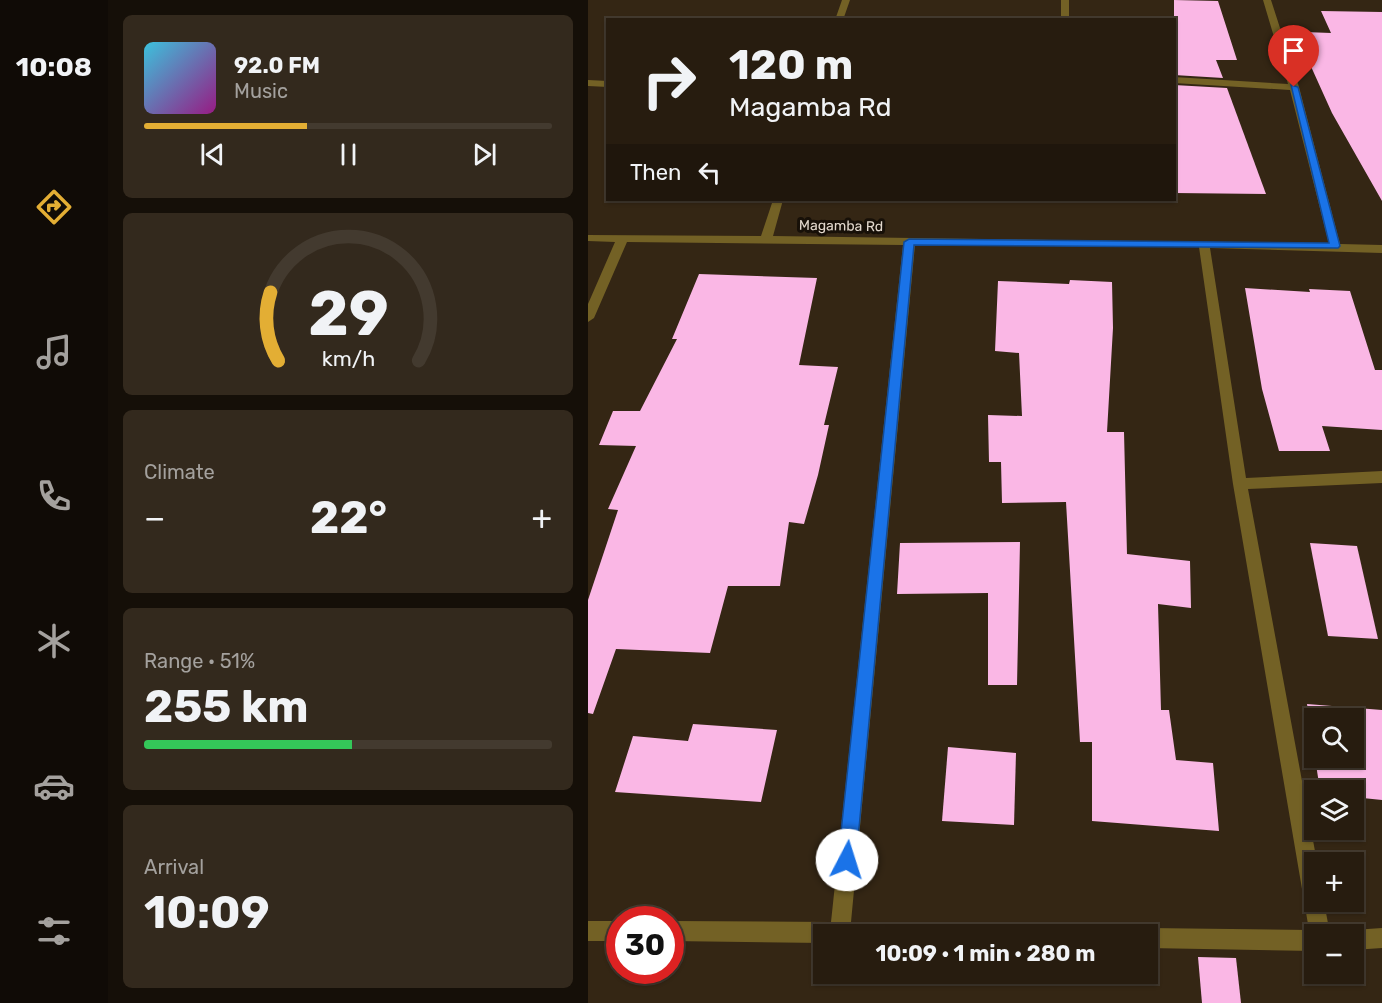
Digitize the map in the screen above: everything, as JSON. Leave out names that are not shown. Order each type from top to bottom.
[{"type":"street","points":[[840,18],[846,0]]},
{"type":"street","points":[[1065,0],[1065,18]]},
{"type":"street","points":[[1267,0],[1294,87],[1335,246]]},
{"type":"street","points":[[1176,80],[1294,87]]},
{"type":"street","points":[[588,83],[606,84]]},
{"type":"street","points":[[766,239],[778,201]]},
{"type":"street","name":"Magamba Rd","points":[[588,238],[1204,244],[1382,249]]},
{"type":"street","points":[[588,318],[622,239]]},
{"type":"street","points":[[841,924],[909,242]]},
{"type":"street","points":[[1204,244],[1240,484],[1318,924]]},
{"type":"street","points":[[1240,484],[1382,477]]},
{"type":"street","points":[[588,931],[606,931]]},
{"type":"street","points":[[684,931],[813,931]]},
{"type":"street","points":[[1158,938],[1304,941]]},
{"type":"street","points":[[1364,939],[1382,938]]},
{"type":"building","points":[[1174,0],[1218,1],[1237,60],[1216,60],[1223,78],[1176,75],[1176,18],[1174,18]]},
{"type":"building","points":[[1321,11],[1382,12],[1382,201],[1332,113],[1304,51],[1312,52],[1304,32],[1331,33]]},
{"type":"building","points":[[1176,85],[1227,88],[1266,194],[1176,193]]},
{"type":"building","points":[[699,274],[817,278],[799,365],[838,367],[824,425],[829,425],[818,475],[804,524],[789,522],[780,586],[728,586],[710,653],[616,649],[593,714],[588,713],[588,600],[618,510],[608,509],[636,446],[599,445],[613,411],[640,411],[677,339],[672,339]]},
{"type":"building","points":[[1070,280],[1112,282],[1113,328],[1107,432],[1124,432],[1127,554],[1190,561],[1191,608],[1158,604],[1161,710],[1169,710],[1176,760],[1213,763],[1219,831],[1092,821],[1092,742],[1080,742],[1066,502],[1002,503],[1001,462],[989,462],[988,415],[1022,416],[1019,353],[995,351],[998,281],[1069,284]]},
{"type":"building","points":[[1245,288],[1310,292],[1309,289],[1350,291],[1375,370],[1382,370],[1382,430],[1322,426],[1330,451],[1279,451],[1262,389]]},
{"type":"building","points":[[1020,542],[1017,685],[988,685],[988,593],[897,594],[900,543]]},
{"type":"building","points":[[1310,543],[1357,546],[1378,639],[1328,636]]},
{"type":"building","points":[[1307,704],[1357,708],[1308,708]]},
{"type":"building","points":[[1364,709],[1382,710],[1382,800],[1364,798],[1364,780],[1318,780],[1317,768],[1364,768]]},
{"type":"building","points":[[693,724],[777,730],[761,802],[615,792],[633,736],[688,741]]},
{"type":"building","points":[[948,747],[1016,753],[1014,825],[942,821]]},
{"type":"building","points":[[1198,957],[1236,958],[1241,1003],[1202,1003]]},
{"type":"route","points":[[847,860],[909,242],[1335,246],[1294,87]]}]
